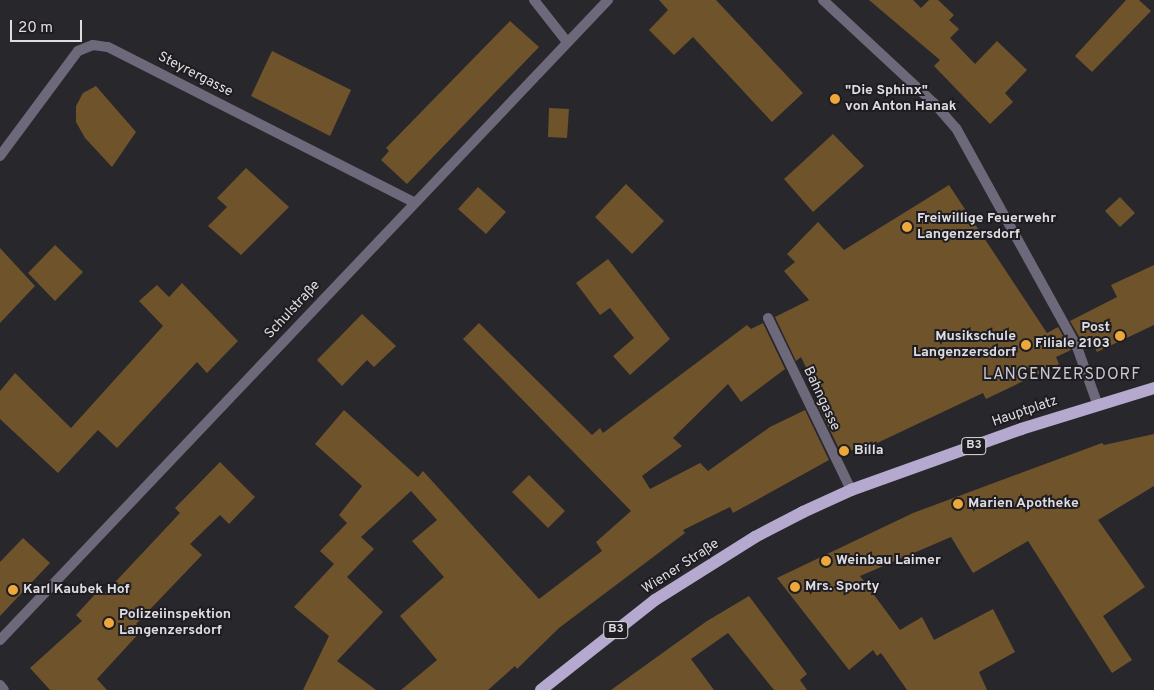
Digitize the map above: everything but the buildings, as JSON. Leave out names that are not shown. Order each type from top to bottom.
[{"type":"main road","name":"B3","points":[[1097,404],[1154,388]]},
{"type":"main road","name":"Hauptplatz","points":[[850,490],[1097,404]]},
{"type":"main road","name":"Wiener Straße","points":[[541,690],[694,574],[755,537],[850,490]]},
{"type":"street","points":[[534,0],[567,42]]},
{"type":"street","name":"Schulstraße","points":[[0,640],[414,202],[608,0]]},
{"type":"street","points":[[823,0],[934,103],[956,128],[1077,347],[1097,404]]},
{"type":"street","name":"Steyrergasse","points":[[0,156],[78,51],[93,45],[108,47],[414,202]]},
{"type":"street","name":"Bahngasse","points":[[768,318],[850,490]]},
{"type":"street","points":[[0,685],[4,690]]},
{"type":"place","name":"\"Die Sphinx\" von Anton Hanak","points":[[835,99]]},
{"type":"place","name":"Freiwillige Feuerwehr Langenzersdorf","points":[[907,227]]},
{"type":"place","name":"Post Filiale 2103","points":[[1120,336]]},
{"type":"place","name":"Musikschule Langenzersdorf","points":[[1026,345]]},
{"type":"place","name":"Billa","points":[[844,451]]},
{"type":"place","name":"Marien Apotheke","points":[[958,504]]},
{"type":"place","name":"Weinbau Laimer","points":[[826,561]]},
{"type":"place","name":"Mrs. Sporty","points":[[795,587]]},
{"type":"place","name":"Karl Kaubek Hof","points":[[13,590]]},
{"type":"place","name":"Polizeiinspektion Langenzersdorf","points":[[109,623]]},
{"type":"district","name":"LANGENZERSDORF","points":[[1062,375]]}]
